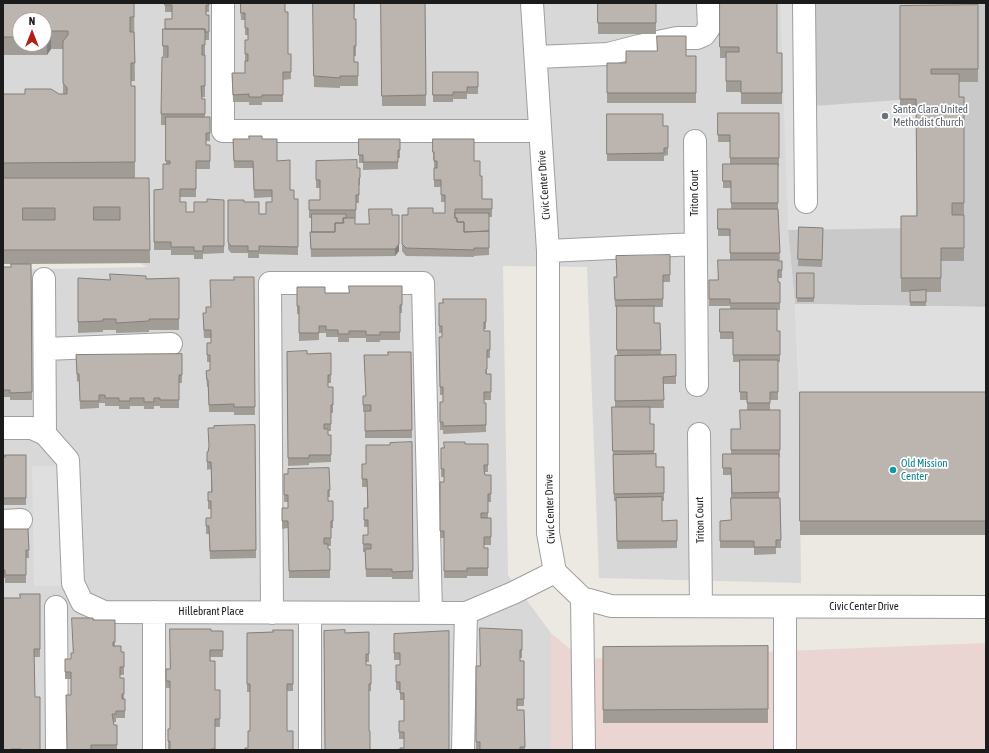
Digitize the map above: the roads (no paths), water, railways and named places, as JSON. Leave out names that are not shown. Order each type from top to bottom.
[{"type":"street","points":[[223,3],[223,132],[540,132]]},
{"type":"street","name":"Civic Center Drive","points":[[532,3],[548,251],[548,533],[555,572],[582,598],[611,606],[986,607]]},
{"type":"street","points":[[536,57],[608,54],[677,38],[697,38],[704,35],[709,28],[708,3]]},
{"type":"street","points":[[804,3],[806,202]]},
{"type":"street","name":"Triton Court","points":[[695,141],[697,385]]},
{"type":"street","points":[[548,251],[696,244]]},
{"type":"street","points":[[44,279],[44,434]]},
{"type":"street","points":[[272,612],[270,283],[423,283],[431,613]]},
{"type":"street","points":[[45,349],[171,344]]},
{"type":"street","name":"Hillebrant Place","points":[[3,428],[32,428],[44,434],[68,460],[73,584],[82,602],[104,612],[466,613],[513,593],[555,572]]},
{"type":"street","name":"Triton Court","points":[[699,434],[701,606]]},
{"type":"street","points":[[582,598],[584,750]]},
{"type":"street","points":[[785,606],[785,750]]},
{"type":"street","points":[[56,607],[57,750]]},
{"type":"street","points":[[154,612],[154,750]]},
{"type":"street","points":[[310,612],[310,750]]},
{"type":"street","points":[[463,750],[466,613]]},
{"type":"place","name":"Santa Clara United Methodist Church","points":[[885,116]]},
{"type":"place","name":"Old Mission Center","points":[[893,470]]}]
